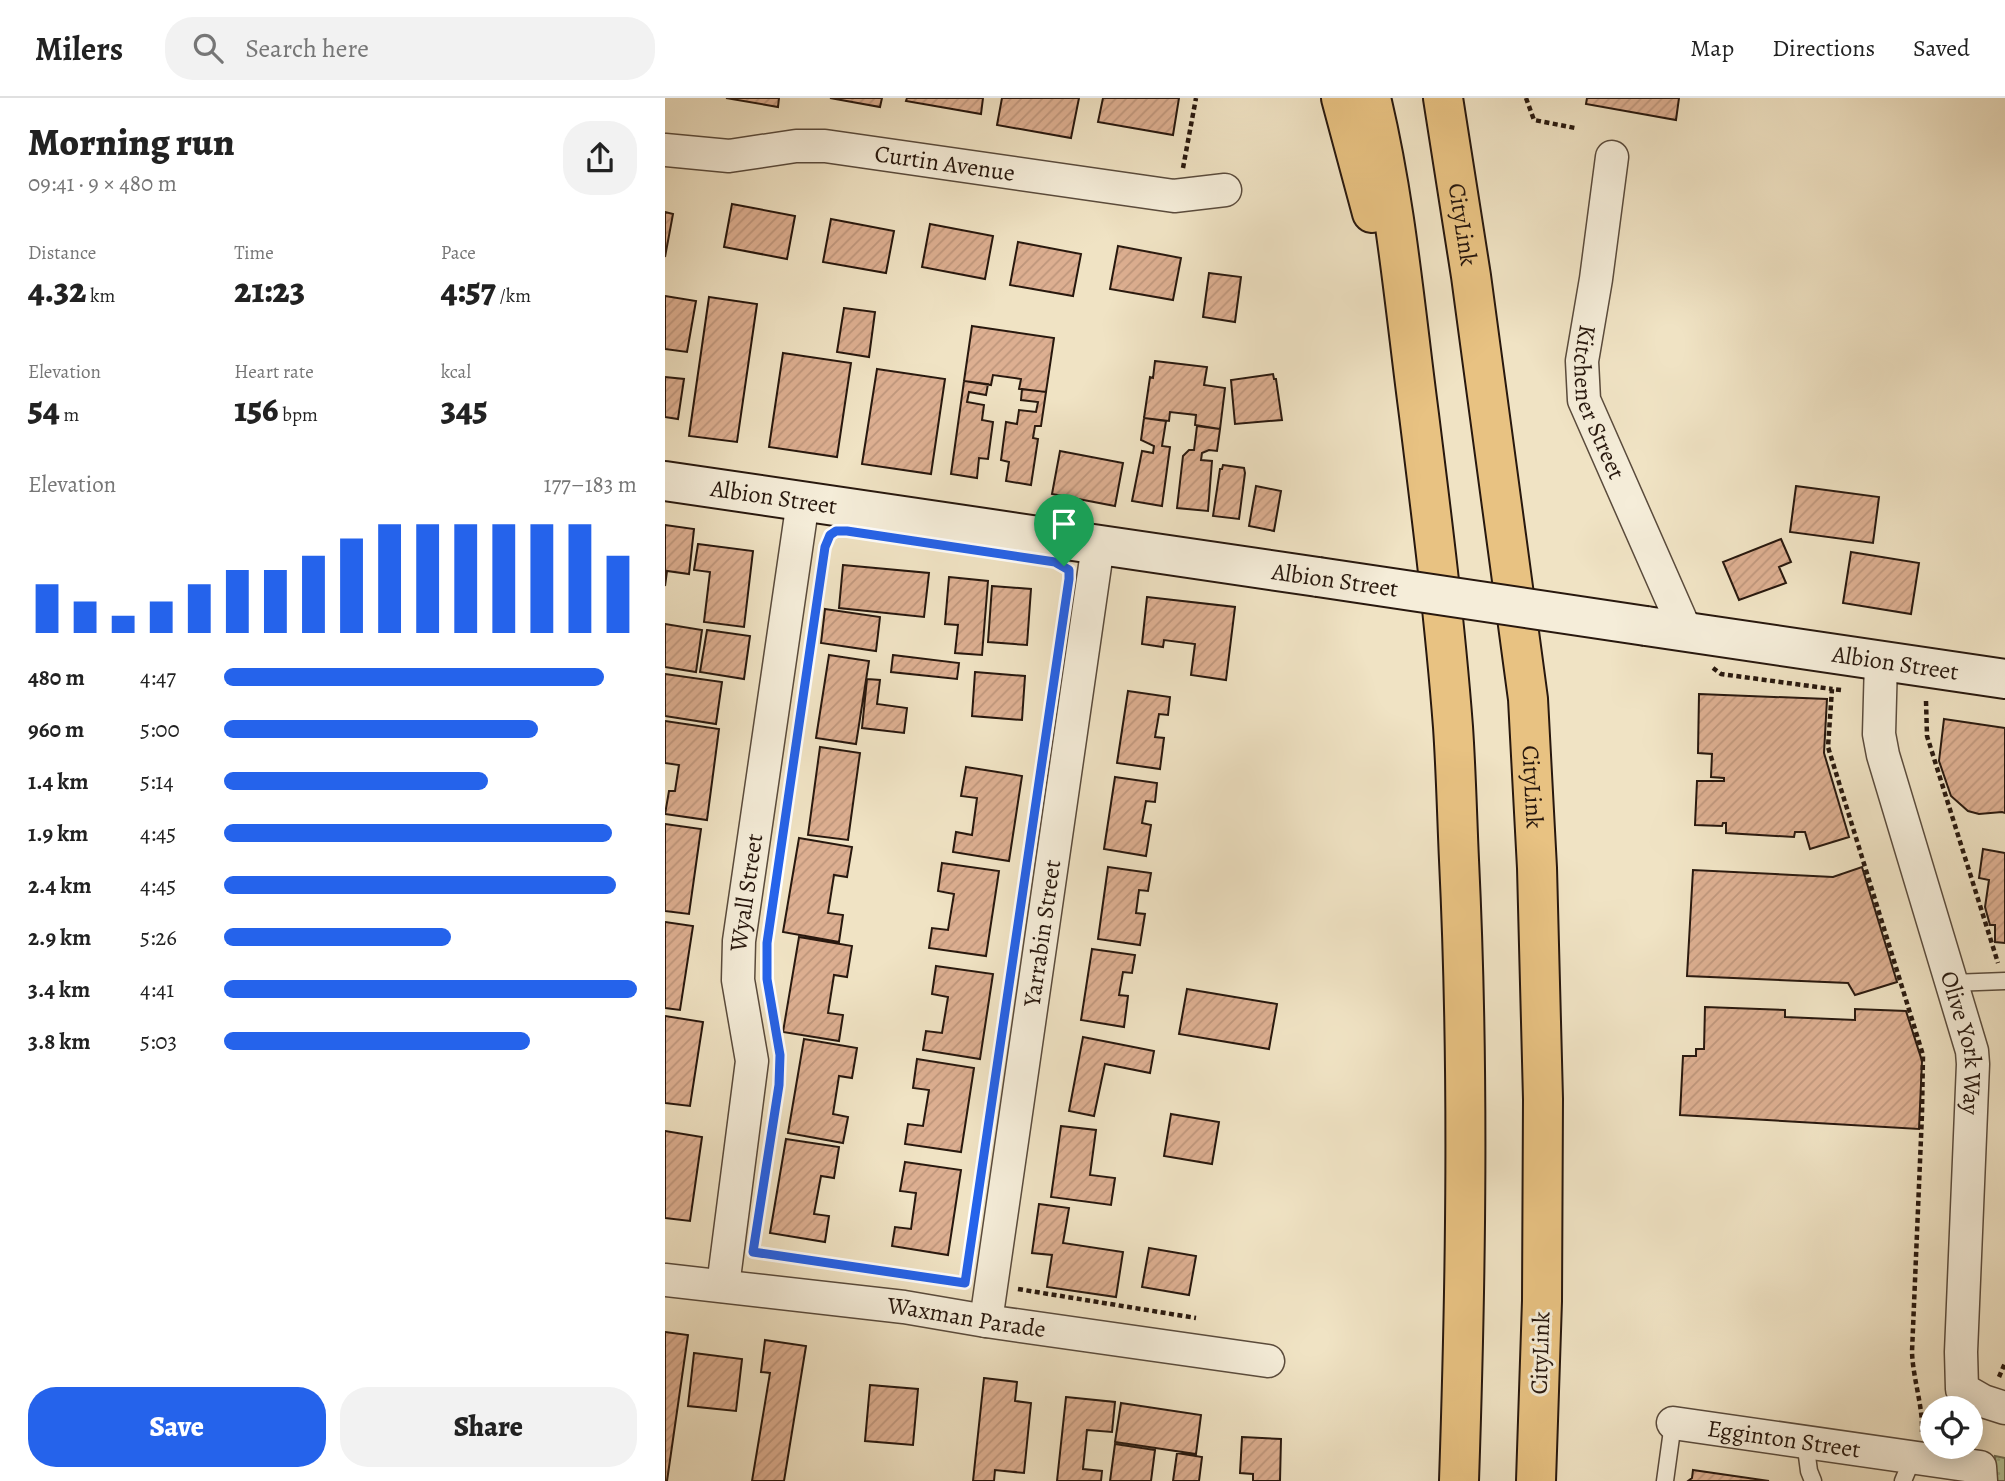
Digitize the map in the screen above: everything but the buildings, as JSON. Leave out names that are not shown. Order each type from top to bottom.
[{"type":"highway","points":[[1341,98],[1411,353]]},
{"type":"highway","points":[[1371,98],[1385,155],[1437,553],[1451,703],[1462,918],[1467,1124],[1459,1481]]},
{"type":"highway","name":"CityLink","points":[[1443,98],[1471,276],[1528,699],[1537,868],[1543,1099],[1542,1301],[1536,1481]]},
{"type":"street","name":"Curtin Avenue","points":[[665,150],[729,156],[796,146],[825,146],[1174,196],[1225,190]]},
{"type":"street","name":"Kitchener Street","points":[[1612,157],[1582,361],[1584,400],[1687,634]]},
{"type":"street","name":"Albion Street","points":[[665,481],[1646,626],[1880,677],[2005,679]]},
{"type":"street","name":"Wyall Street","points":[[723,1286],[752,1062],[738,980],[739,941],[803,500]]},
{"type":"street","name":"Yarrabin Street","points":[[986,1321],[1010,1285],[1098,545]]},
{"type":"street","name":"Olive York Way","points":[[1880,677],[1879,734],[1883,755],[1968,1031],[1973,1064],[1961,1352],[1962,1389],[1983,1401],[2005,1408]]},
{"type":"street","name":"Waxman Parade","points":[[665,1280],[904,1307],[1268,1361]]},
{"type":"street","name":"Egginton Street","points":[[1674,1423],[1805,1441],[1912,1465],[1980,1467],[1981,1481]]},
{"type":"lane","points":[[1952,983],[2004,981]]},
{"type":"lane","name":"Egginton Street","points":[[1665,1481],[1674,1423]]},
{"type":"lane","points":[[1805,1441],[1813,1481]]},
{"type":"path","points":[[1174,196],[1184,164],[1196,98]]},
{"type":"path","points":[[1526,98],[1534,120],[1576,128]]},
{"type":"path","points":[[1920,1411],[1913,1377],[1912,1352],[1923,1114],[1923,1055],[1828,747],[1832,689],[1880,677],[1928,701],[1927,736],[2004,981]]},
{"type":"path","points":[[755,1239],[753,1252],[1010,1285],[1196,1318]]},
{"type":"path","points":[[1912,1465],[1920,1430]]},
{"type":"green space","points":[[1995,1456],[2005,1458],[2005,1481],[1997,1481]]},
{"type":"route","points":[[836,531],[847,531],[1055,562],[1064,566],[1069,570],[1069,579],[965,1283],[753,1252],[779,1085],[780,1055],[767,979],[767,943],[825,547],[830,535],[836,531]]}]
